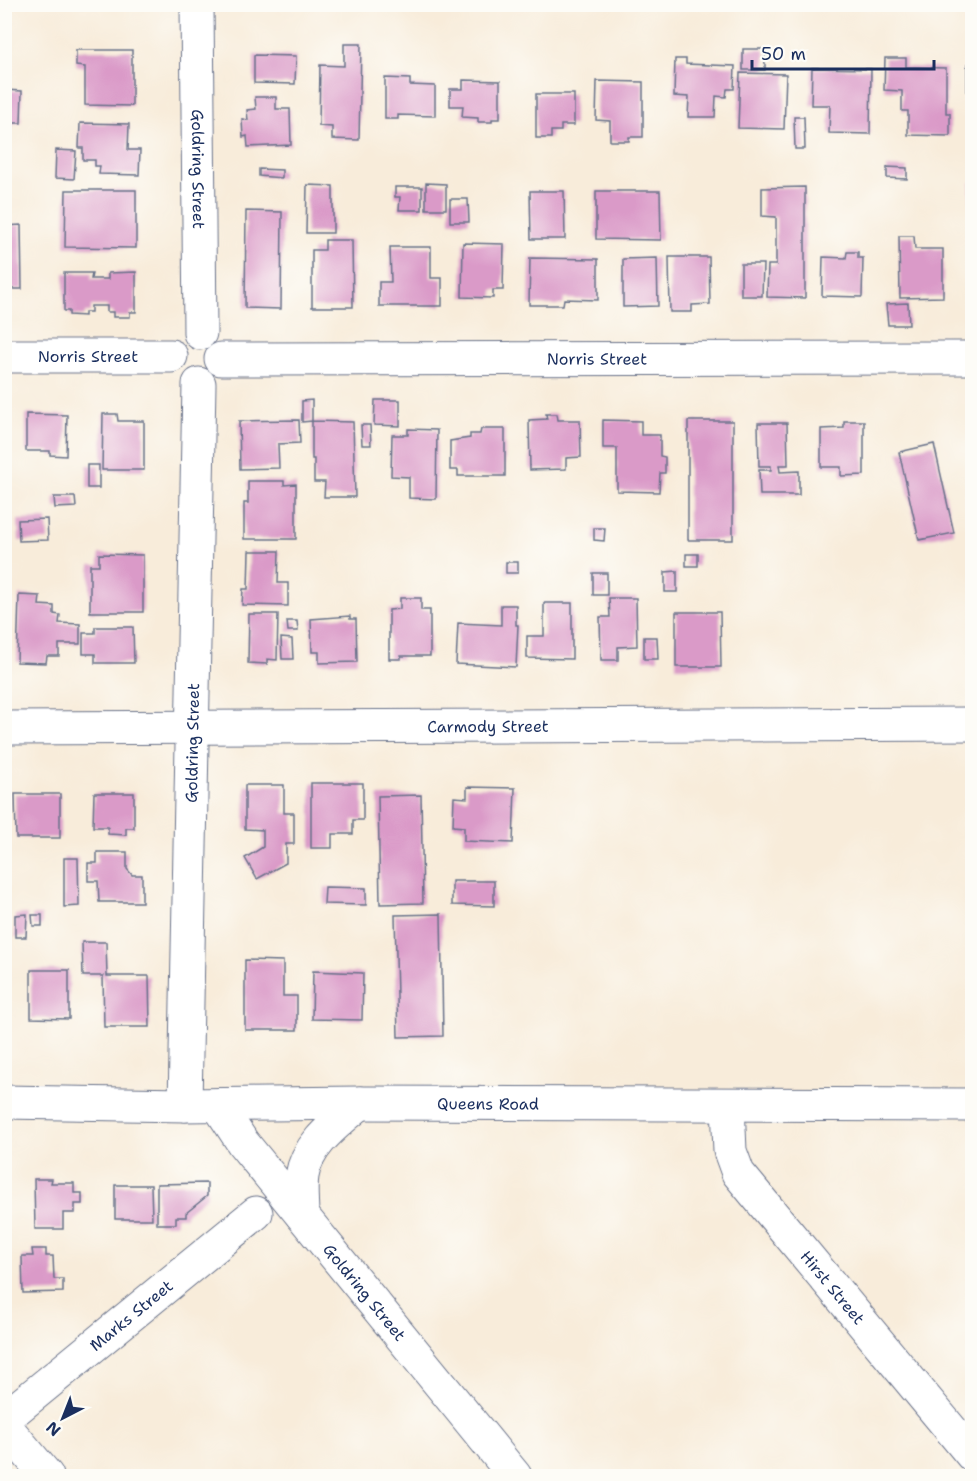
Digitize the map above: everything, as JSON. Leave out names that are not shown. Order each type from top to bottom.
[{"type":"street","name":"Goldring Street","points":[[197,4],[200,333]]},
{"type":"street","points":[[200,333],[215,342],[220,349],[220,368],[209,381],[199,384],[190,383],[176,373],[171,356],[179,340],[200,333]]},
{"type":"street","name":"Norris Street","points":[[4,356],[171,356]]},
{"type":"street","name":"Norris Street","points":[[221,359],[972,358]]},
{"type":"street","name":"Goldring Street","points":[[185,1105],[199,384]]},
{"type":"street","name":"Carmody Street","points":[[4,728],[972,724]]},
{"type":"street","name":"Queens Road","points":[[4,1102],[185,1105],[360,1103],[972,1105]]},
{"type":"street","points":[[302,1215],[302,1176],[310,1153],[323,1135],[360,1103]]},
{"type":"street","name":"Goldring Street","points":[[218,1105],[243,1143],[515,1476]]},
{"type":"street","name":"Hirst Street","points":[[728,1105],[730,1151],[738,1173],[972,1455]]},
{"type":"street","name":"Marks Street","points":[[4,1419],[256,1213]]},
{"type":"street","points":[[4,1425],[47,1476]]},
{"type":"building","points":[[344,44],[361,44],[359,140],[332,139],[332,127],[319,126],[320,65],[344,66]]},
{"type":"building","points":[[743,49],[765,49],[765,70],[743,70]]},
{"type":"building","points":[[76,50],[132,50],[132,106],[85,105],[85,67],[76,66]]},
{"type":"building","points":[[254,55],[296,56],[295,84],[254,83]]},
{"type":"building","points":[[885,58],[906,58],[906,67],[946,68],[946,113],[950,113],[950,136],[908,135],[908,111],[902,111],[902,91],[884,90]]},
{"type":"building","points":[[675,59],[686,59],[686,64],[735,66],[734,89],[727,89],[726,97],[716,96],[715,117],[688,117],[689,97],[674,96]]},
{"type":"building","points":[[967,64],[972,64],[972,115],[967,115]]},
{"type":"building","points":[[812,68],[871,69],[870,134],[829,133],[830,105],[811,105]]},
{"type":"building","points":[[740,73],[786,74],[784,129],[738,128]]},
{"type":"building","points":[[385,78],[410,79],[410,85],[435,86],[435,116],[398,115],[398,119],[385,119]]},
{"type":"building","points":[[463,80],[500,81],[500,119],[492,119],[492,122],[478,122],[478,118],[462,117],[463,106],[450,106],[450,89],[463,89]]},
{"type":"building","points":[[597,81],[643,82],[643,137],[629,137],[629,141],[610,141],[610,121],[596,120]]},
{"type":"building","points":[[4,90],[22,91],[21,123],[13,123],[12,129],[4,129]]},
{"type":"building","points":[[536,94],[574,94],[574,125],[561,125],[561,131],[551,131],[551,138],[536,138]]},
{"type":"building","points":[[255,97],[276,97],[276,109],[290,109],[291,145],[248,147],[247,136],[243,137],[242,119],[248,120],[247,110],[256,109]]},
{"type":"building","points":[[794,117],[804,117],[805,149],[795,149]]},
{"type":"building","points":[[80,123],[129,124],[128,150],[140,150],[139,175],[99,174],[100,166],[95,166],[95,160],[83,160],[83,148],[79,148]]},
{"type":"building","points":[[56,150],[76,151],[74,179],[55,178]]},
{"type":"building","points":[[887,167],[907,168],[907,179],[887,178]]},
{"type":"building","points":[[259,169],[282,170],[282,178],[259,176]]},
{"type":"building","points":[[426,183],[446,184],[446,209],[426,209]]},
{"type":"building","points":[[970,183],[972,183],[972,225],[970,225]]},
{"type":"building","points":[[307,185],[333,186],[333,233],[306,233]]},
{"type":"building","points":[[395,187],[422,187],[422,210],[399,210],[400,197],[395,197]]},
{"type":"building","points":[[805,187],[805,298],[767,297],[768,265],[776,265],[776,217],[762,216],[762,188]]},
{"type":"building","points":[[66,190],[136,190],[136,248],[65,247]]},
{"type":"building","points":[[530,191],[564,191],[565,239],[531,239]]},
{"type":"building","points":[[596,191],[660,191],[661,240],[596,239]]},
{"type":"building","points":[[450,199],[468,199],[469,222],[450,222]]},
{"type":"building","points":[[246,211],[282,212],[281,309],[245,308]]},
{"type":"building","points":[[21,225],[22,289],[4,289],[4,226]]},
{"type":"building","points":[[899,236],[914,236],[915,249],[943,249],[943,297],[900,298]]},
{"type":"building","points":[[325,240],[352,240],[353,307],[312,307],[312,250],[325,250]]},
{"type":"building","points":[[463,243],[504,244],[503,290],[493,290],[493,298],[462,297]]},
{"type":"building","points":[[390,247],[431,247],[431,278],[442,278],[442,306],[379,306],[379,282],[391,282]]},
{"type":"building","points":[[847,252],[858,252],[858,258],[863,258],[862,297],[822,296],[823,257],[846,258]]},
{"type":"building","points":[[669,257],[709,257],[710,304],[692,305],[692,312],[670,312]]},
{"type":"building","points":[[530,258],[598,259],[598,300],[564,299],[563,305],[529,305]]},
{"type":"building","points":[[657,258],[658,306],[623,307],[623,259]]},
{"type":"building","points":[[741,264],[763,264],[762,296],[741,296]]},
{"type":"building","points":[[136,272],[136,312],[130,312],[130,317],[113,317],[113,312],[107,312],[107,306],[91,306],[91,312],[85,312],[85,316],[69,315],[69,311],[64,311],[64,273],[92,273],[91,279],[108,279],[108,273]]},
{"type":"building","points":[[908,303],[909,325],[888,325],[886,304]]},
{"type":"building","points":[[312,400],[312,421],[302,422],[302,401]]},
{"type":"building","points":[[375,400],[400,400],[400,426],[374,425]]},
{"type":"building","points":[[26,414],[67,415],[66,456],[50,455],[50,451],[26,451]]},
{"type":"building","points":[[103,414],[117,414],[118,421],[144,421],[144,470],[102,470]]},
{"type":"building","points":[[546,414],[557,414],[558,420],[580,420],[581,457],[566,458],[566,469],[530,470],[529,420],[547,419]]},
{"type":"building","points":[[299,420],[300,443],[278,444],[279,468],[240,469],[239,421]]},
{"type":"building","points":[[603,420],[641,421],[641,435],[660,435],[660,456],[665,457],[665,473],[660,473],[659,492],[617,491],[617,448],[603,448]]},
{"type":"building","points":[[312,421],[353,422],[355,497],[324,497],[325,482],[314,482]]},
{"type":"building","points":[[688,421],[733,421],[733,540],[688,540]]},
{"type":"building","points":[[844,421],[864,421],[864,475],[841,476],[841,467],[821,467],[821,429],[844,428]]},
{"type":"building","points":[[758,423],[787,423],[788,465],[779,465],[780,472],[799,471],[799,495],[760,495],[759,470],[771,470],[771,466],[759,466]]},
{"type":"building","points":[[361,425],[370,425],[371,445],[362,445]]},
{"type":"building","points":[[408,429],[437,430],[436,499],[409,498],[409,477],[391,476],[392,435],[408,435]]},
{"type":"building","points":[[481,429],[505,429],[505,476],[458,476],[458,470],[450,470],[450,441],[470,438],[470,434],[480,434]]},
{"type":"building","points":[[934,444],[954,533],[919,540],[899,452]]},
{"type":"building","points":[[87,465],[99,465],[99,488],[87,488]]},
{"type":"building","points":[[248,481],[284,481],[284,485],[296,484],[296,539],[244,539],[244,503],[248,503]]},
{"type":"building","points":[[54,497],[75,497],[76,507],[55,508]]},
{"type":"building","points":[[47,519],[48,540],[19,541],[18,520]]},
{"type":"building","points":[[594,528],[605,528],[604,541],[594,540]]},
{"type":"building","points":[[249,551],[279,551],[278,583],[288,583],[288,606],[242,605],[243,589],[248,589]]},
{"type":"building","points":[[99,554],[143,555],[143,612],[90,612],[90,565],[99,565]]},
{"type":"building","points":[[686,554],[698,554],[698,566],[686,566]]},
{"type":"building","points":[[506,562],[518,562],[518,573],[506,573]]},
{"type":"building","points":[[677,571],[677,592],[665,592],[665,572]]},
{"type":"building","points":[[593,573],[607,573],[607,595],[593,595]]},
{"type":"building","points":[[19,595],[40,596],[39,605],[54,606],[54,614],[60,615],[59,623],[80,624],[80,644],[59,644],[59,656],[47,656],[46,663],[17,662]]},
{"type":"building","points":[[400,598],[421,598],[421,610],[430,610],[430,656],[401,656],[401,659],[389,659],[389,610],[400,609]]},
{"type":"building","points":[[609,598],[636,598],[637,646],[618,647],[618,660],[601,660],[600,617],[610,617]]},
{"type":"building","points":[[544,603],[572,603],[572,659],[527,658],[527,636],[544,636]]},
{"type":"building","points":[[501,605],[516,605],[516,625],[518,625],[516,667],[456,664],[458,623],[501,625]]},
{"type":"building","points":[[676,612],[720,612],[721,667],[676,667]]},
{"type":"building","points":[[249,614],[278,614],[277,660],[267,659],[267,664],[248,663]]},
{"type":"building","points":[[350,616],[350,619],[356,619],[357,662],[319,663],[319,652],[312,652],[311,619]]},
{"type":"building","points":[[287,621],[297,621],[298,631],[288,631]]},
{"type":"building","points":[[95,627],[133,627],[134,663],[95,663],[95,654],[83,654],[83,633],[95,633]]},
{"type":"building","points":[[644,637],[657,637],[658,659],[644,659]]},
{"type":"building","points":[[281,638],[292,639],[293,659],[282,659]]},
{"type":"building","points":[[311,783],[363,783],[363,820],[353,820],[353,834],[332,834],[332,848],[311,848]]},
{"type":"building","points":[[245,785],[284,785],[284,813],[294,813],[294,844],[286,844],[286,863],[257,879],[245,858],[263,847],[263,830],[245,829]]},
{"type":"building","points":[[467,787],[515,788],[513,843],[464,841],[464,827],[453,826],[454,797],[467,798]]},
{"type":"building","points":[[94,793],[134,793],[134,828],[126,828],[126,835],[108,834],[108,827],[93,827]]},
{"type":"building","points":[[15,794],[60,794],[60,838],[16,838]]},
{"type":"building","points":[[421,795],[423,903],[380,904],[378,796]]},
{"type":"building","points":[[97,852],[127,852],[127,869],[132,875],[142,875],[142,902],[99,902],[98,881],[88,881],[88,863],[97,863]]},
{"type":"building","points":[[64,858],[78,858],[79,906],[64,907]]},
{"type":"building","points":[[452,881],[494,881],[494,906],[452,905]]},
{"type":"building","points":[[325,887],[366,888],[366,905],[324,904]]},
{"type":"building","points":[[27,914],[26,937],[15,937],[15,915]]},
{"type":"building","points":[[441,914],[443,1036],[398,1037],[395,915]]},
{"type":"building","points":[[32,915],[42,915],[42,926],[33,926]]},
{"type":"building","points":[[5,934],[9,934],[9,974],[5,974]]},
{"type":"building","points":[[82,942],[106,942],[107,976],[149,976],[150,1027],[104,1027],[103,976],[83,976]]},
{"type":"building","points":[[245,960],[283,961],[283,996],[297,996],[297,1030],[245,1030]]},
{"type":"building","points":[[31,970],[69,970],[69,1019],[31,1018]]},
{"type":"building","points":[[313,971],[363,973],[362,1020],[312,1019]]},
{"type":"building","points":[[34,1179],[52,1179],[51,1183],[74,1183],[74,1193],[82,1193],[82,1204],[75,1204],[75,1213],[63,1213],[63,1229],[35,1229]]},
{"type":"building","points":[[207,1183],[207,1196],[186,1213],[186,1217],[176,1217],[176,1224],[157,1224],[157,1184]]},
{"type":"building","points":[[115,1185],[151,1185],[152,1219],[115,1219]]},
{"type":"building","points":[[32,1249],[46,1249],[46,1256],[53,1256],[54,1279],[63,1279],[63,1292],[23,1293],[22,1256],[33,1256]]}]
